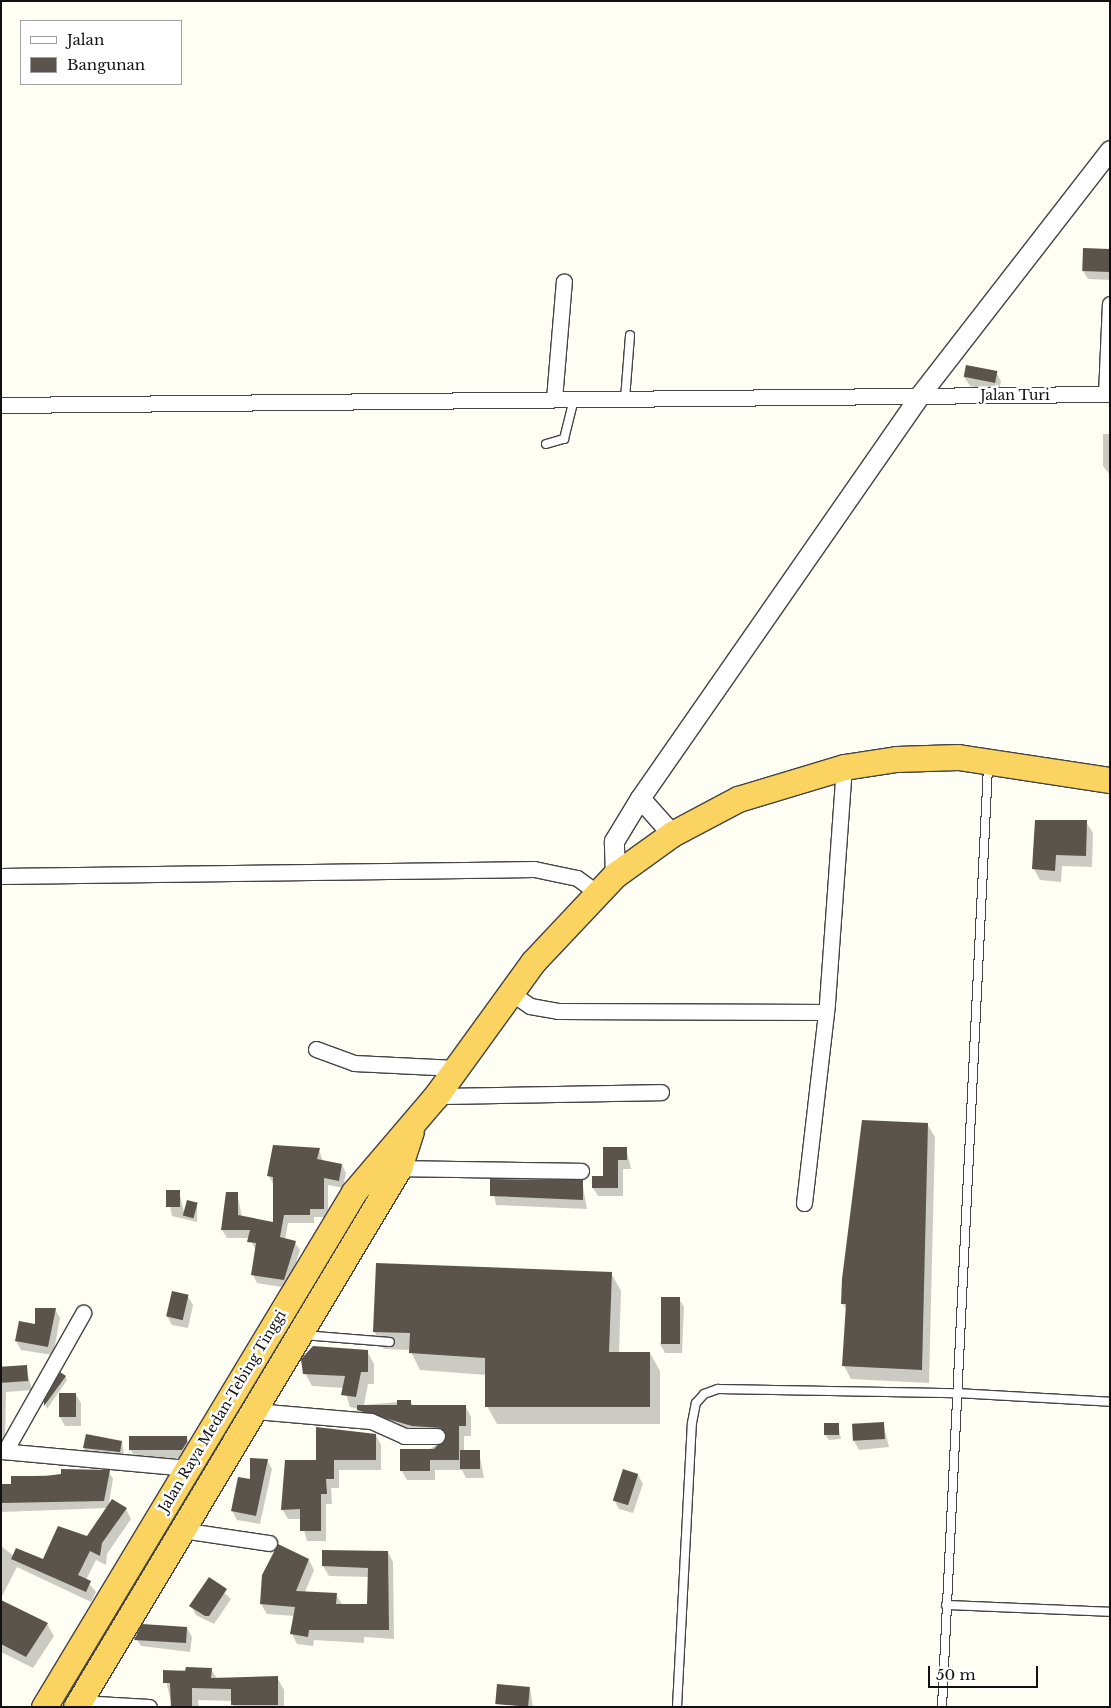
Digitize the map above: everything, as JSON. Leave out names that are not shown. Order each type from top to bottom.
[{"type":"highway","name":"Jalan Raya Medan-Tebing Tinggi","points":[[44,1707],[354,1192],[436,1096],[510,992],[596,892],[672,834],[738,800],[844,767],[930,756],[988,760],[1110,780]]},
{"type":"highway","name":"Jalan Raya Medan-Tebing Tinggi","points":[[78,1705],[399,1168],[413,1125]]},
{"type":"street","points":[[616,875],[614,841],[640,798],[919,396],[1110,150]]},
{"type":"street","points":[[554,399],[564,281]]},
{"type":"street","points":[[1108,394],[1110,304]]},
{"type":"street","name":"Jalan Turi","points":[[1,405],[1108,394]]},
{"type":"street","points":[[804,1203],[826,1012],[844,767]]},
{"type":"street","points":[[640,798],[672,834]]},
{"type":"street","points":[[1,876],[534,869],[577,878],[596,892]]},
{"type":"street","points":[[510,992],[530,1006],[558,1011],[826,1012]]},
{"type":"street","points":[[316,1049],[354,1063],[456,1068]]},
{"type":"street","points":[[436,1096],[661,1092]]},
{"type":"street","points":[[399,1168],[581,1171]]},
{"type":"street","points":[[83,1313],[3,1451],[188,1468]]},
{"type":"street","points":[[255,1411],[371,1421],[404,1436],[437,1436]]},
{"type":"street","points":[[181,1530],[269,1543]]},
{"type":"street","points":[[78,1705],[149,1707]]},
{"type":"lane","points":[[625,399],[630,335]]},
{"type":"lane","points":[[546,444],[564,438],[574,399]]},
{"type":"lane","points":[[942,1707],[988,760]]},
{"type":"lane","points":[[298,1335],[390,1342]]},
{"type":"lane","points":[[677,1707],[692,1423],[696,1403],[704,1394],[718,1389],[956,1393],[1110,1402]]},
{"type":"lane","points":[[946,1605],[1110,1612]]},
{"type":"building","points":[[1083,248],[1110,249],[1109,272],[1082,271]]},
{"type":"building","points":[[966,365],[997,371],[995,383],[964,377]]},
{"type":"building","points":[[1035,820],[1087,820],[1086,856],[1056,855],[1055,871],[1032,869]]},
{"type":"building","points":[[862,1120],[928,1123],[922,1370],[842,1366],[846,1304],[841,1304],[842,1279]]},
{"type":"building","points":[[273,1145],[320,1148],[317,1159],[342,1164],[339,1181],[324,1178],[324,1209],[310,1209],[310,1215],[284,1215],[280,1237],[296,1241],[284,1280],[251,1275],[256,1243],[247,1242],[250,1230],[221,1230],[226,1192],[238,1192],[238,1215],[273,1222],[273,1177],[267,1176]]},
{"type":"building","points":[[603,1147],[627,1147],[627,1160],[618,1160],[618,1188],[592,1188],[592,1176],[603,1176]]},
{"type":"building","points":[[490,1179],[583,1180],[583,1200],[490,1196]]},
{"type":"building","points":[[166,1190],[180,1190],[180,1207],[166,1207]]},
{"type":"building","points":[[187,1200],[198,1203],[193,1218],[183,1215]]},
{"type":"building","points":[[376,1263],[612,1272],[609,1352],[650,1352],[650,1407],[485,1407],[485,1358],[409,1353],[410,1333],[373,1332]]},
{"type":"building","points":[[172,1291],[189,1295],[183,1320],[166,1316]]},
{"type":"building","points":[[661,1297],[680,1297],[680,1344],[661,1344]]},
{"type":"building","points":[[35,1308],[56,1308],[48,1347],[15,1341],[19,1321],[35,1324]]},
{"type":"building","points":[[313,1346],[368,1350],[368,1372],[361,1372],[356,1397],[341,1395],[345,1376],[303,1374],[301,1359]]},
{"type":"building","points":[[27,1365],[28,1381],[2,1383],[1,1367]]},
{"type":"building","points":[[60,1372],[66,1376],[44,1406],[44,1401]]},
{"type":"building","points":[[59,1393],[76,1393],[76,1417],[59,1417]]},
{"type":"building","points":[[397,1400],[411,1400],[411,1405],[466,1405],[466,1426],[459,1426],[459,1460],[430,1460],[430,1471],[400,1471],[400,1449],[434,1449],[446,1436],[441,1428],[412,1426],[357,1410],[357,1405],[397,1405]]},
{"type":"building","points":[[884,1422],[885,1439],[853,1441],[852,1424]]},
{"type":"building","points":[[824,1423],[839,1423],[839,1435],[824,1435]]},
{"type":"building","points":[[316,1427],[376,1434],[376,1460],[334,1460],[334,1479],[326,1479],[327,1494],[321,1494],[321,1531],[300,1531],[300,1509],[281,1510],[285,1460],[316,1460]]},
{"type":"building","points":[[86,1434],[122,1441],[120,1452],[83,1448]]},
{"type":"building","points":[[129,1436],[187,1436],[187,1442],[182,1450],[129,1450]]},
{"type":"building","points":[[460,1450],[480,1450],[480,1469],[460,1469]]},
{"type":"building","points":[[250,1458],[268,1459],[256,1516],[231,1511],[238,1477],[250,1479]]},
{"type":"building","points":[[61,1469],[110,1470],[104,1501],[1,1503],[1,1484],[11,1484],[11,1476],[61,1474]]},
{"type":"building","points":[[623,1469],[638,1474],[628,1505],[613,1500]]},
{"type":"building","points":[[112,1499],[127,1508],[102,1543],[100,1556],[90,1551],[78,1575],[91,1581],[86,1592],[11,1559],[16,1548],[43,1559],[58,1526],[87,1536]]},
{"type":"building","points":[[278,1544],[309,1559],[296,1591],[337,1593],[336,1604],[367,1604],[368,1568],[322,1566],[322,1550],[388,1551],[389,1630],[309,1630],[308,1637],[290,1634],[295,1607],[260,1604],[262,1575]]},
{"type":"building","points":[[209,1577],[227,1589],[209,1616],[205,1616],[189,1606]]},
{"type":"building","points":[[1,1600],[48,1623],[26,1657],[1,1644]]},
{"type":"building","points":[[142,1624],[187,1627],[186,1643],[134,1640]]},
{"type":"building","points":[[186,1667],[212,1668],[211,1678],[278,1676],[278,1705],[231,1705],[231,1689],[192,1688],[192,1706],[171,1707],[170,1683],[163,1683],[163,1670],[185,1671]]},
{"type":"building","points":[[497,1684],[530,1687],[528,1707],[495,1704]]}]
